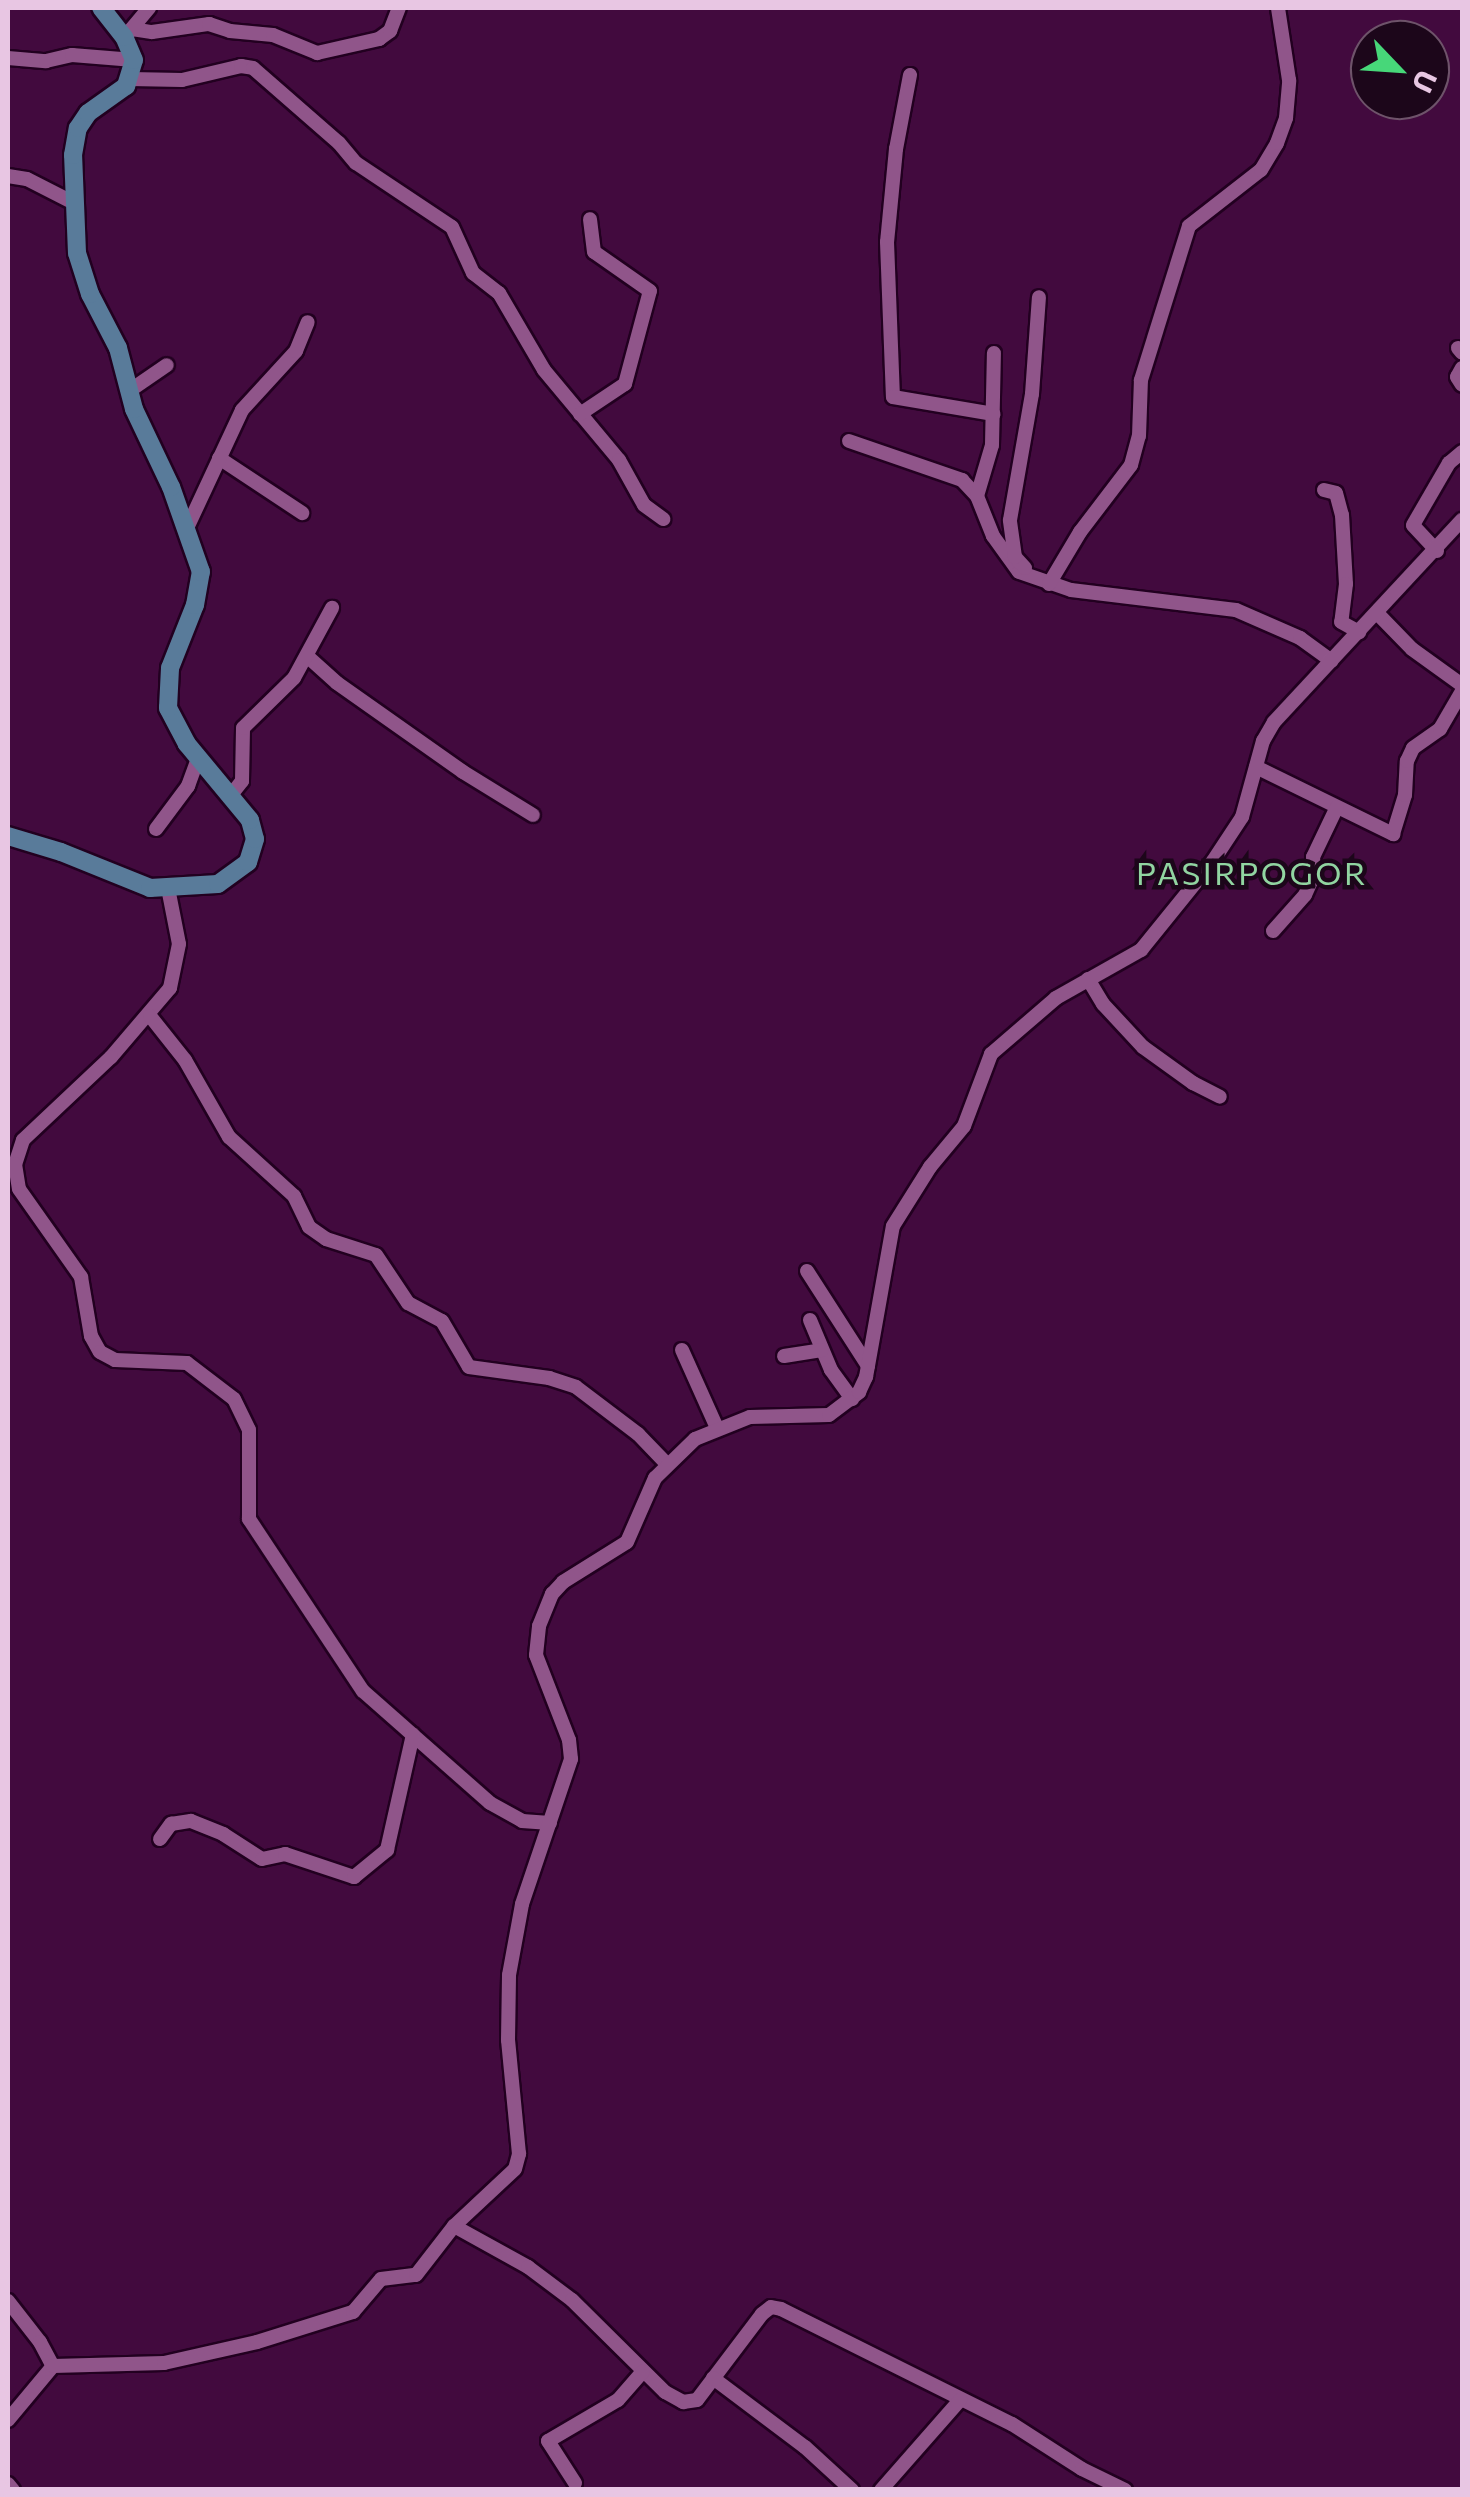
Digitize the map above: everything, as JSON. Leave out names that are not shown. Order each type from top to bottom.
[{"type":"main road","points":[[8,836],[61,852],[134,885],[168,888],[218,884],[248,862],[254,829],[198,758],[168,708],[170,668],[200,582],[187,528],[134,409],[132,389],[81,270],[73,154],[78,128],[132,69],[128,33],[101,8]]},
{"type":"street","points":[[128,33],[149,8]]},
{"type":"street","points":[[128,33],[208,24],[230,31],[273,35],[316,53],[379,40],[390,31],[399,8]]},
{"type":"street","points":[[1042,582],[1131,465],[1138,436],[1140,380],[1190,226],[1262,170],[1276,143],[1286,118],[1288,80],[1278,8]]},
{"type":"street","points":[[8,58],[46,60],[72,55],[182,80],[241,66],[260,72],[340,143],[356,163],[452,228],[473,274],[499,293],[544,370],[619,460],[644,506],[663,519]]},
{"type":"street","points":[[910,75],[896,149],[886,242],[893,397],[994,414]]},
{"type":"street","points":[[8,176],[26,179],[76,204]]},
{"type":"street","points":[[580,414],[625,384],[650,291],[594,252],[588,233],[590,219]]},
{"type":"street","points":[[1039,297],[1032,394],[1010,520],[1015,558],[1042,582]]},
{"type":"street","points":[[187,528],[242,410],[296,351],[308,322]]},
{"type":"street","points":[[977,496],[989,469],[994,353]]},
{"type":"street","points":[[132,389],[168,365]]},
{"type":"street","points":[[1462,368],[1457,377],[1462,386]]},
{"type":"street","points":[[849,441],[962,480],[977,496],[1008,560],[1018,572],[1071,590],[1104,591],[1136,601],[1236,610],[1300,638],[1332,661]]},
{"type":"street","points":[[1437,552],[1413,525],[1450,463],[1462,452]]},
{"type":"street","points":[[219,458],[302,513]]},
{"type":"street","points":[[1324,490],[1336,494],[1342,515],[1346,584],[1342,622],[1359,632]]},
{"type":"street","points":[[8,2420],[53,2366],[180,2360],[287,2334],[352,2312],[381,2279],[416,2275],[454,2226],[518,2162],[508,2040],[509,1975],[516,1923],[569,1769],[570,1748],[539,1667],[536,1644],[541,1617],[563,1582],[627,1542],[655,1478],[666,1463],[717,1428],[754,1416],[821,1416],[838,1412],[852,1400],[868,1366],[896,1218],[964,1126],[991,1054],[1006,1036],[1088,979],[1132,958],[1174,913],[1242,817],[1263,741],[1274,722],[1437,552],[1462,520]]},
{"type":"street","points":[[231,795],[242,780],[243,728],[294,678],[332,608]]},
{"type":"street","points":[[1256,767],[1393,834],[1413,748],[1440,729],[1462,688],[1412,649],[1377,613]]},
{"type":"street","points":[[307,656],[338,684],[463,772],[533,815]]},
{"type":"street","points":[[156,830],[188,786],[198,758]]},
{"type":"street","points":[[1274,931],[1305,895],[1314,875],[1313,857],[1337,808]]},
{"type":"street","points":[[168,888],[179,944],[170,988],[150,1016],[23,1140],[15,1164],[19,1189],[81,1277],[91,1336],[100,1352],[115,1360],[188,1362],[234,1399],[249,1430],[248,1506],[254,1528],[364,1691],[471,1790],[522,1821],[550,1823]]},
{"type":"street","points":[[1088,979],[1103,1004],[1143,1048],[1192,1084],[1220,1097]]},
{"type":"street","points":[[150,1016],[184,1060],[229,1137],[294,1196],[310,1227],[326,1239],[376,1255],[408,1303],[442,1321],[469,1368],[549,1378],[576,1387],[638,1434],[666,1463]]},
{"type":"street","points":[[807,1272],[868,1366]]},
{"type":"street","points":[[810,1320],[840,1386],[852,1400]]},
{"type":"street","points":[[682,1350],[717,1428]]},
{"type":"street","points":[[784,1356],[822,1350]]},
{"type":"street","points":[[160,1839],[171,1824],[191,1820],[223,1834],[262,1859],[285,1854],[354,1877],[387,1850],[413,1735]]},
{"type":"street","points":[[454,2226],[528,2267],[572,2300],[666,2392],[690,2402],[771,2307],[1036,2437],[1082,2469],[1125,2490]]},
{"type":"street","points":[[8,2301],[53,2366]]},
{"type":"street","points":[[574,2483],[548,2441],[618,2400],[643,2370]]},
{"type":"street","points":[[713,2378],[805,2447],[852,2490]]},
{"type":"street","points":[[881,2490],[960,2400]]},
{"type":"district","name":"PASIRPOGOR","points":[[1252,872]]}]
